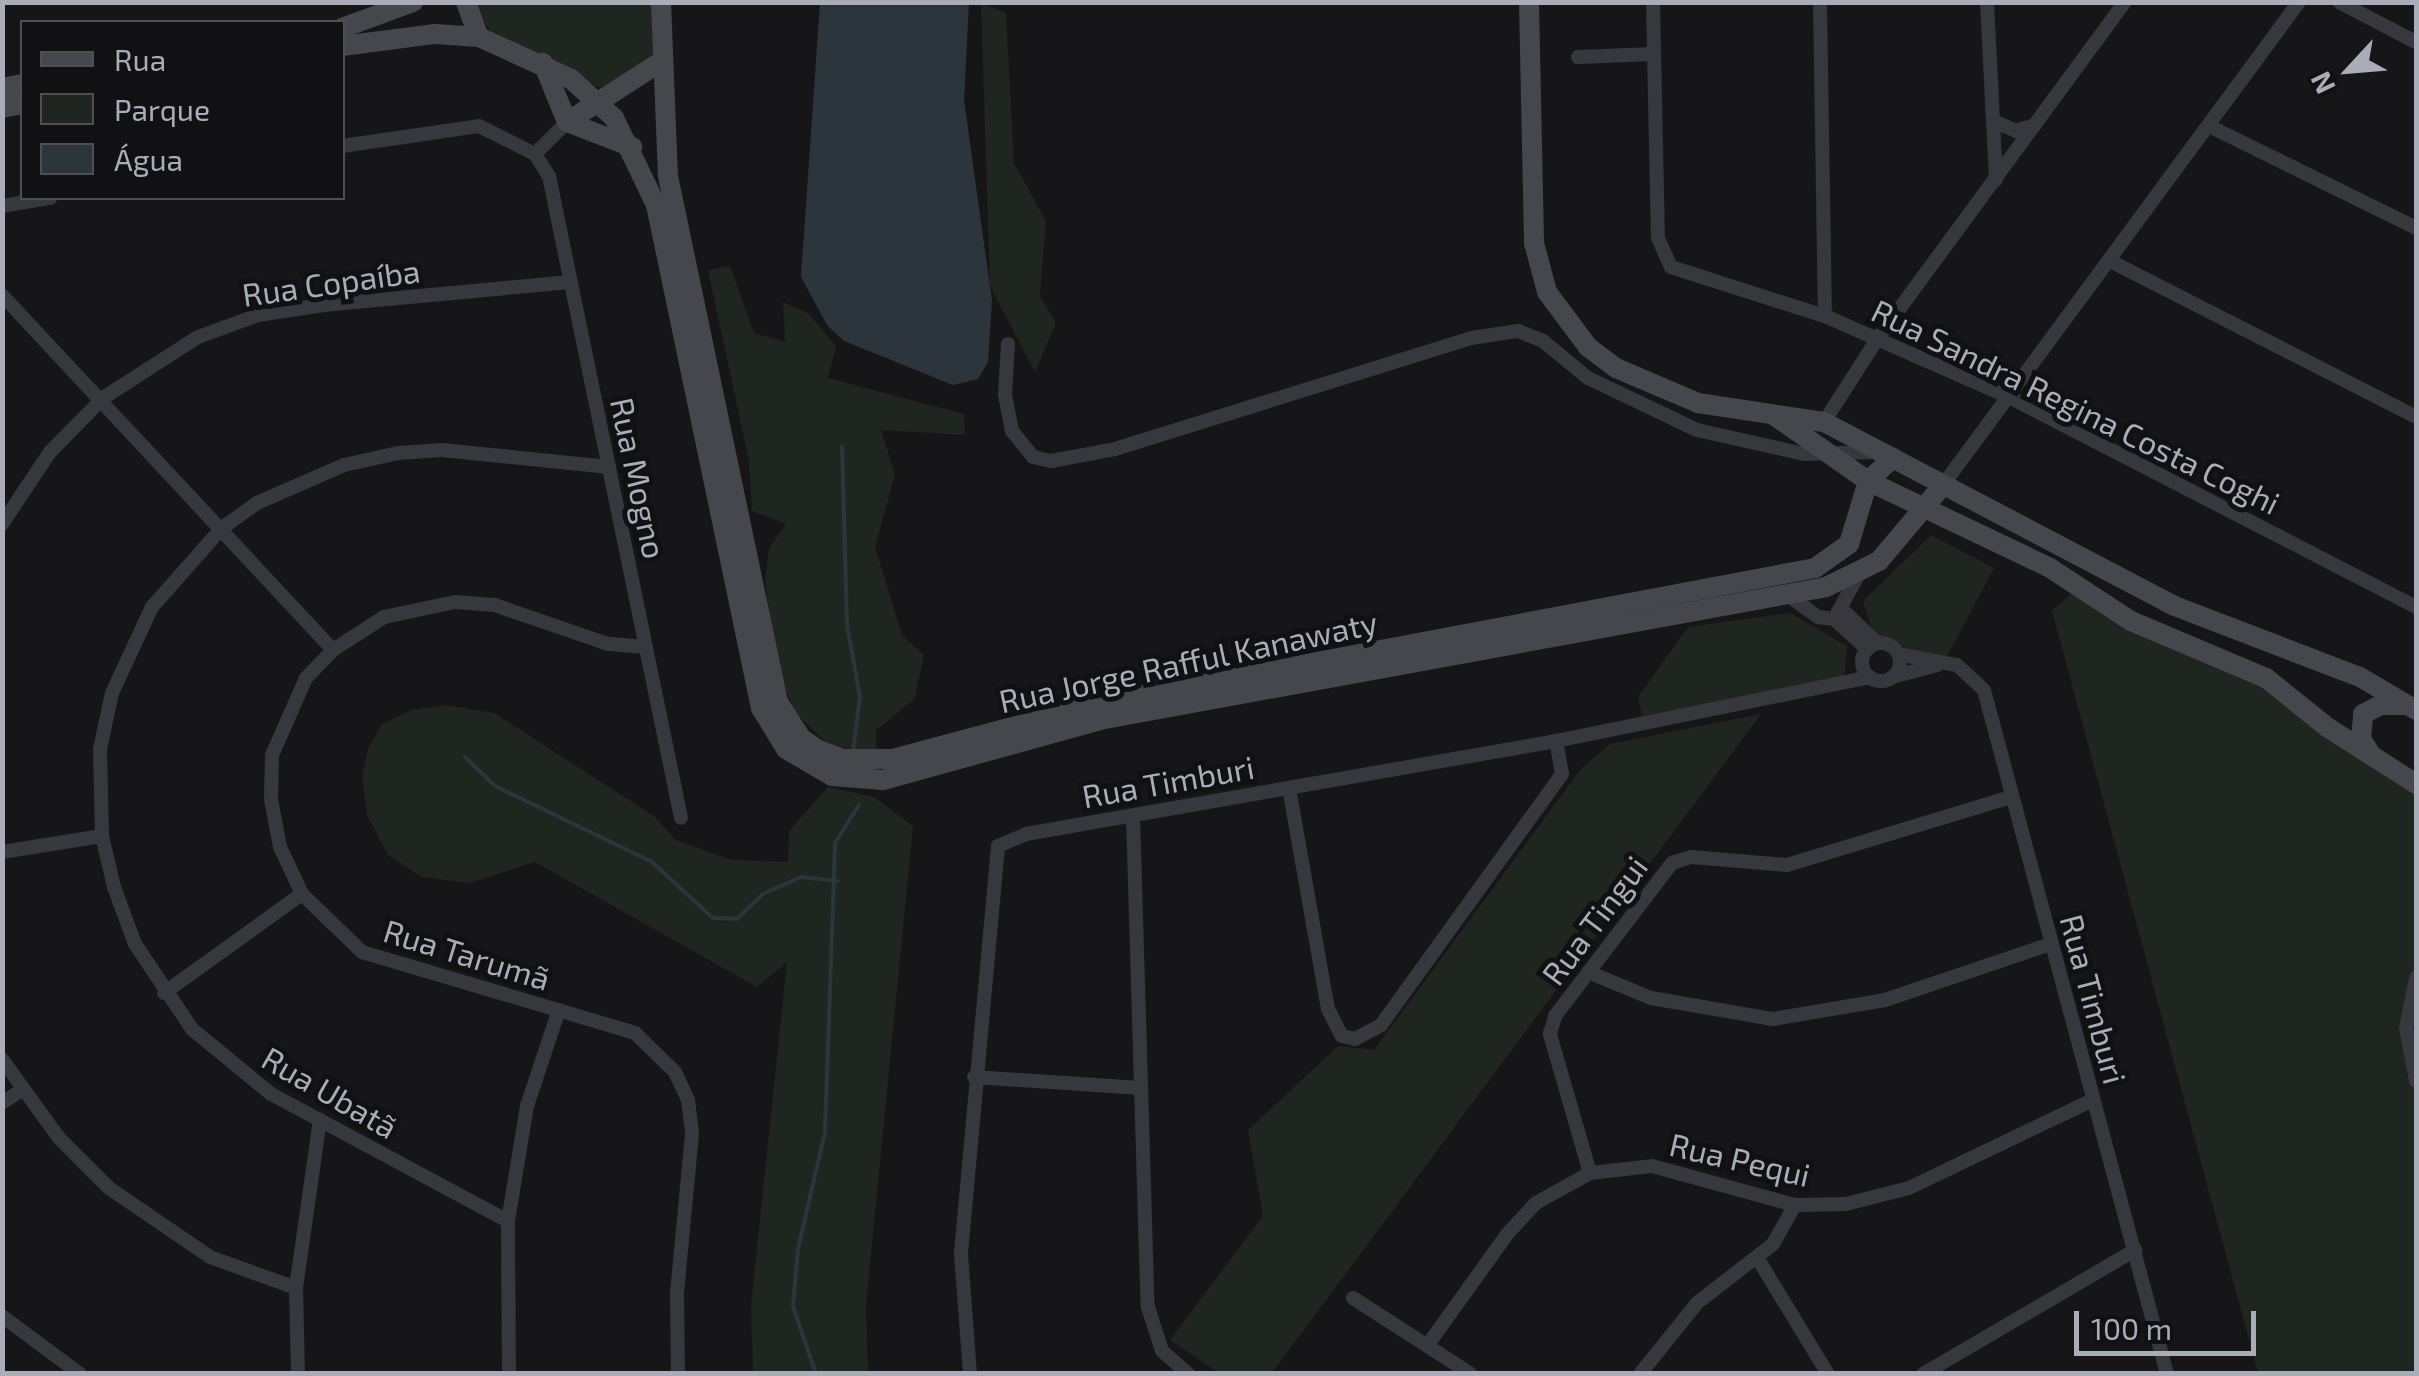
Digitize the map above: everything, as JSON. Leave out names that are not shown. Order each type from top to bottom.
[{"type":"main road","points":[[345,27],[413,2]]},
{"type":"main road","points":[[466,2],[478,37]]},
{"type":"main road","name":"Rua Jorge Rafful Kanawaty","points":[[661,2],[668,176],[778,702],[801,738],[818,750],[856,761],[893,760],[1100,703],[1730,596],[1789,596],[1858,574],[1927,507],[1943,485]]},
{"type":"main road","points":[[1530,2],[1534,244],[1547,292],[1565,322],[1616,368],[1698,404],[1824,422],[2172,605],[2360,677],[2412,708]]},
{"type":"main road","points":[[345,46],[417,35],[478,37],[543,63],[600,100]]},
{"type":"main road","points":[[568,122],[662,61]]},
{"type":"main road","points":[[543,63],[568,122],[632,147]]},
{"type":"main road","name":"Rua Jorge Rafful Kanawaty","points":[[600,100],[632,147],[660,224],[761,708],[786,749],[832,776],[883,780],[1105,719],[1730,596],[1835,558],[1848,544],[1868,481]]},
{"type":"main road","points":[[1769,412],[1868,481],[2050,568],[2131,622],[2266,678],[2416,784]]},
{"type":"main road","points":[[1868,481],[1886,455]]},
{"type":"main road","points":[[2372,756],[2361,739],[2363,714],[2381,705],[2412,708]]},
{"type":"street","name":"Rua Sandra Regina Costa Coghi","points":[[1653,2],[1662,253],[1680,273],[1825,316],[2011,398],[2416,607]]},
{"type":"street","points":[[1820,2],[1825,316]]},
{"type":"street","points":[[1987,2],[1996,180]]},
{"type":"street","points":[[1824,422],[1878,338],[2125,2]]},
{"type":"street","points":[[1943,485],[2112,262],[2299,2]]},
{"type":"street","points":[[2340,2],[2416,42]]},
{"type":"street","points":[[1578,56],[1653,54]]},
{"type":"street","points":[[1993,121],[2016,132],[2036,125]]},
{"type":"street","points":[[345,146],[479,126],[535,154],[568,122]]},
{"type":"street","points":[[2211,127],[2416,228]]},
{"type":"street","name":"Rua Mogno","points":[[535,154],[549,176],[681,818]]},
{"type":"street","points":[[2,206],[38,200]]},
{"type":"street","points":[[2112,262],[2416,417]]},
{"type":"street","name":"Rua Copaíba","points":[[2,524],[50,452],[103,398],[147,364],[258,315],[570,282]]},
{"type":"street","points":[[2,295],[103,398],[332,650]]},
{"type":"street","points":[[1008,344],[1006,395],[1012,431],[1033,457],[1051,461],[1115,449],[1470,338],[1518,331],[1543,340],[1588,378],[1697,430],[1804,454],[1886,455]]},
{"type":"street","name":"Rua Ubatã","points":[[508,1221],[320,1120],[233,1068],[164,993],[136,944],[102,836],[100,750],[112,693],[152,607],[222,528],[294,484],[398,453],[442,450],[608,467]]},
{"type":"street","name":"Rua Jorge Rafful Kanawaty","points":[[1839,615],[1858,574]]},
{"type":"street","points":[[1789,596],[1818,617],[1839,615],[1872,646],[1862,660],[1870,677]]},
{"type":"street","name":"Rua Tarumã","points":[[646,647],[608,644],[495,605],[454,602],[384,617],[332,650],[306,678],[272,755],[270,799],[280,847],[302,894],[362,952],[635,1032],[675,1072],[688,1100],[692,1134],[676,1293],[678,1374]]},
{"type":"street","name":"Rua Timburi","points":[[1872,646],[1942,664],[1979,680],[2167,1374]]},
{"type":"street","points":[[1898,654],[1892,677],[1942,664]]},
{"type":"street","name":"Rua Timburi","points":[[970,1374],[962,1253],[974,1077],[998,846],[1026,834],[1556,741],[1870,677],[1892,677]]},
{"type":"street","points":[[1289,788],[1328,1008],[1342,1036],[1356,1040],[1381,1025],[1562,774],[1556,741]]},
{"type":"street","name":"Rua Tingui","points":[[1590,1172],[1550,1034],[1555,1016],[1672,864],[1692,856],[1788,865],[2011,796]]},
{"type":"street","points":[[1133,816],[1150,1329],[1162,1351],[1188,1374]]},
{"type":"street","points":[[2,852],[102,836]]},
{"type":"street","points":[[164,993],[302,894]]},
{"type":"street","points":[[1588,972],[1650,998],[1774,1019],[1885,1000],[2050,944]]},
{"type":"street","points":[[2416,980],[2412,1014],[2416,1080]]},
{"type":"street","points":[[509,1374],[508,1221],[528,1106],[559,1010]]},
{"type":"street","points":[[2,1059],[22,1090],[109,1188],[210,1257],[296,1288]]},
{"type":"street","points":[[974,1077],[1141,1088]]},
{"type":"street","points":[[2,1103],[22,1090]]},
{"type":"street","name":"Rua Pequi","points":[[1429,1343],[1508,1233],[1536,1203],[1590,1172],[1652,1166],[1794,1205],[1879,1199],[2094,1100]]},
{"type":"street","points":[[298,1374],[296,1288],[320,1120]]},
{"type":"street","points":[[1640,1374],[1697,1303],[1758,1258],[1794,1205]]},
{"type":"street","points":[[1922,1374],[2135,1250]]},
{"type":"street","points":[[1758,1258],[1828,1374]]},
{"type":"street","points":[[1353,1298],[1429,1343],[1471,1374]]},
{"type":"street","points":[[2,1316],[80,1374]]},
{"type":"green space","points":[[473,3],[654,3],[656,50],[645,72],[600,88],[491,33]]},
{"type":"green space","points":[[981,3],[1006,13],[1014,163],[1046,221],[1040,296],[1056,323],[1035,372],[990,286]]},
{"type":"green space","points":[[730,266],[754,333],[785,342],[783,302],[808,313],[836,346],[828,378],[964,414],[965,435],[881,430],[895,474],[875,547],[902,635],[924,655],[914,700],[876,730],[876,754],[828,745],[796,713],[776,669],[765,580],[769,549],[786,524],[752,511],[749,461],[708,270]]},
{"type":"green space","points":[[1931,535],[1994,568],[1943,664],[1873,633],[1863,601]]},
{"type":"green space","points":[[2079,586],[2287,692],[2416,773],[2416,1373],[2258,1373],[2052,611]]},
{"type":"green space","points":[[1790,613],[1847,646],[1844,678],[1642,716],[1638,697],[1688,627]]},
{"type":"green space","points":[[446,705],[494,713],[654,816],[676,840],[732,860],[788,862],[789,831],[828,787],[874,797],[913,826],[866,1305],[868,1373],[753,1372],[751,1305],[787,962],[757,987],[535,862],[469,883],[422,877],[388,855],[367,815],[362,777],[368,749],[382,724],[411,710]]},
{"type":"green space","points":[[1761,714],[1272,1373],[1219,1373],[1170,1340],[1263,1216],[1248,1130],[1338,1046],[1374,1050],[1580,770],[1610,744]]},
{"type":"water","points":[[820,3],[969,3],[964,100],[992,301],[988,362],[978,379],[953,385],[844,341],[827,325],[801,277]]},
{"type":"waterway","points":[[842,446],[847,625],[860,697],[853,751]]},
{"type":"waterway","points":[[465,757],[495,786],[652,862],[713,918],[737,919],[763,894],[801,877],[838,881]]},
{"type":"waterway","points":[[816,1374],[793,1306],[798,1249],[825,1132],[835,843],[859,805]]}]
